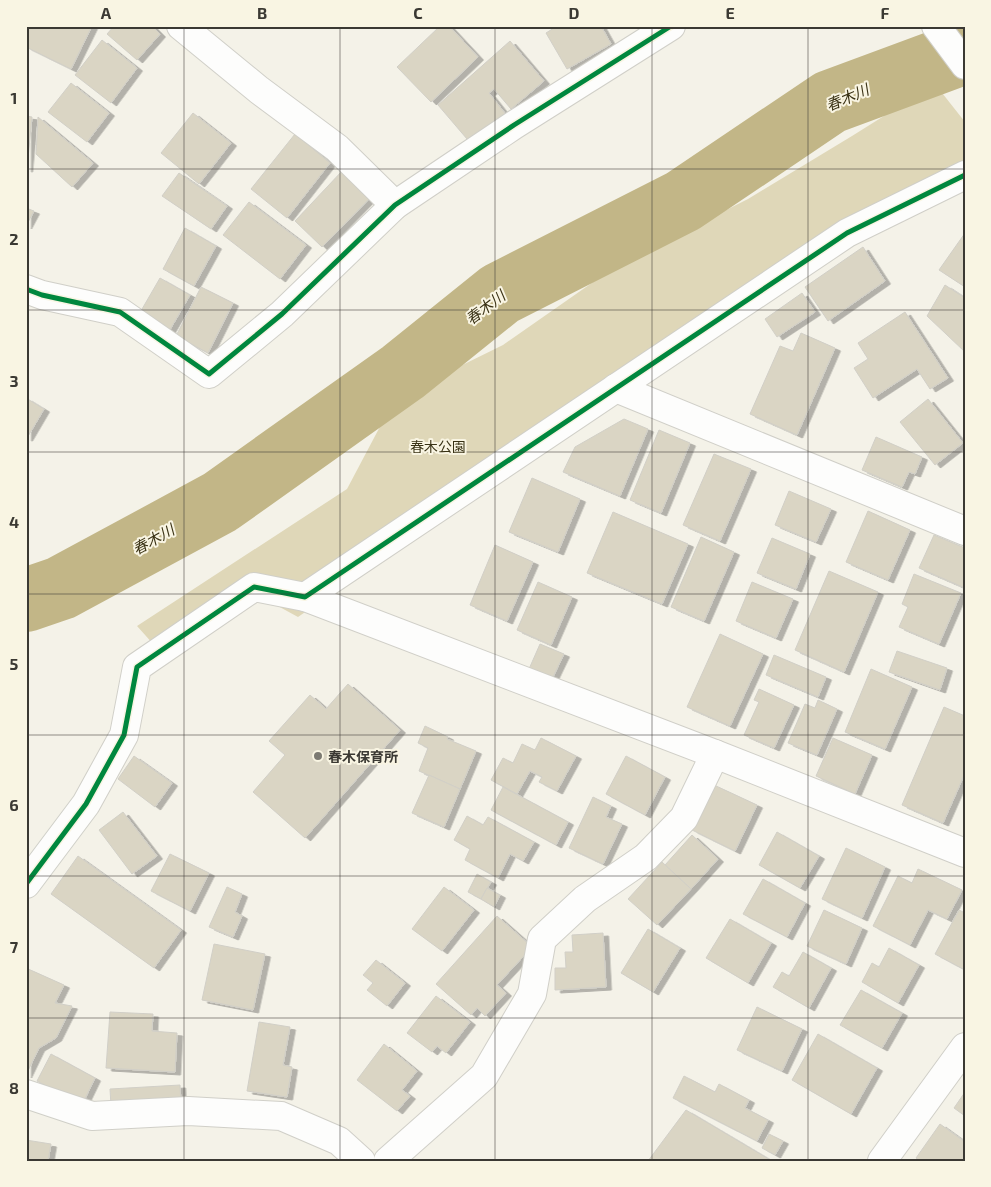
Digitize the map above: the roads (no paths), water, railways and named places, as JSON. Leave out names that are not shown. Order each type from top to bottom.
[{"type":"street","points":[[181,26],[259,90],[337,148],[395,205]]},
{"type":"street","points":[[26,289],[42,295],[120,312],[209,374],[282,314],[395,205],[514,124],[671,26]]},
{"type":"street","points":[[936,26],[965,65]]},
{"type":"street","points":[[305,597],[847,233],[965,175]]},
{"type":"street","points":[[616,388],[965,531]]},
{"type":"street","points":[[26,884],[86,804],[124,735],[137,667],[254,587],[305,597],[715,754],[965,853]]},
{"type":"street","points":[[388,1161],[484,1076],[532,994],[542,939],[585,899],[646,856],[684,818],[715,754]]},
{"type":"street","points":[[882,1161],[965,1047]]},
{"type":"street","points":[[26,1094],[92,1116],[188,1111],[281,1116],[339,1141],[361,1161]]},
{"type":"waterway","name":"春木川","points":[[26,600],[61,588],[220,502],[403,372],[500,294],[683,201],[830,102],[965,52]]},
{"type":"place","name":"春木保育所","points":[[318,756]]},
{"type":"park label","name":"春木公園","points":[[438,446]]}]
